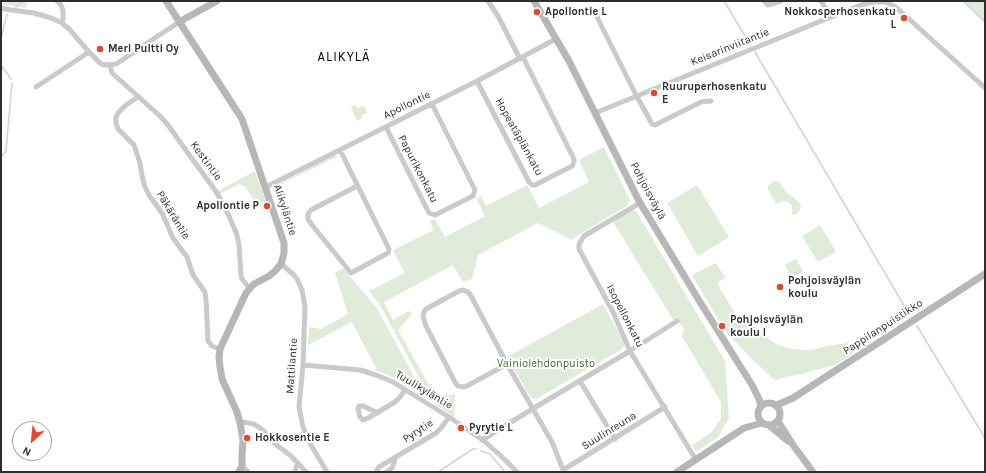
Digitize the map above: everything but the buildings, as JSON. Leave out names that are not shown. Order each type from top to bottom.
[{"type":"street","points":[[57,1],[63,10],[62,23]]},
{"type":"street","name":"Alikyläntie","points":[[166,1],[242,118],[284,243],[284,253],[281,264]]},
{"type":"street","points":[[1,7],[4,9],[34,13],[62,23],[101,64],[110,65],[116,64],[180,22],[217,1]]},
{"type":"street","points":[[488,1],[522,58]]},
{"type":"street","name":"Pohjoisväylä","points":[[534,1],[569,60],[640,202],[696,296],[752,385],[759,400],[759,410]]},
{"type":"street","points":[[764,1],[768,5],[781,1]]},
{"type":"street","points":[[821,1],[831,17]]},
{"type":"street","name":"Keisarinviitantie","points":[[595,113],[861,5],[873,2],[885,2],[894,6],[985,88]]},
{"type":"street","points":[[598,10],[597,17],[648,119],[652,124],[655,125],[701,102],[711,101]]},
{"type":"street","name":"Apollontie","points":[[266,187],[478,81],[556,39]]},
{"type":"street","points":[[36,87],[89,52]]},
{"type":"street","name":"Hopeatäplänkatu","points":[[478,81],[529,182],[532,185],[535,185],[572,166],[574,159],[522,58]]},
{"type":"street","name":"Kestintie","points":[[110,65],[112,74],[160,116],[168,125],[217,193],[230,216],[237,234],[241,275],[242,279],[250,289]]},
{"type":"street","name":"Päkäräntie","points":[[138,97],[126,105],[118,113],[116,123],[118,129],[134,145],[140,163],[145,188],[162,213],[173,238],[187,257],[193,275],[205,292],[208,342],[212,346],[220,349]]},
{"type":"street","name":"Papurikonkatu","points":[[386,127],[429,213],[435,215],[473,196],[475,190],[432,104]]},
{"type":"street","points":[[340,150],[389,249],[388,253],[351,273],[308,219],[308,214],[311,210],[357,186]]},
{"type":"street","name":"Isopellonkatu","points":[[640,202],[584,236],[579,244],[579,249],[613,312],[630,351],[696,460]]},
{"type":"street","points":[[248,472],[241,469],[243,440],[237,412],[222,379],[219,357],[220,349],[246,293],[254,284],[269,276],[281,264]]},
{"type":"street","name":"Mattilantie","points":[[281,264],[293,274],[302,290],[305,307],[303,365],[299,407],[302,427],[325,471]]},
{"type":"street","name":"Pappilanpuistikko","points":[[774,404],[793,398],[985,274]]},
{"type":"street","points":[[507,364],[467,386],[458,386],[426,326],[423,316],[424,312],[426,309],[459,291],[463,290],[468,292],[532,409],[552,442],[564,471]]},
{"type":"street","points":[[482,440],[677,321]]},
{"type":"street","name":"Tuulikyläntie","points":[[303,365],[360,370],[393,382],[449,416],[482,440],[517,472]]},
{"type":"street","points":[[580,381],[615,439]]},
{"type":"street","name":"Pohjoisväylä","points":[[752,385],[774,404]]},
{"type":"street","points":[[378,413],[395,402],[405,390]]},
{"type":"street","name":"Pappilanpuistikko","points":[[780,418],[793,398]]},
{"type":"street","points":[[677,472],[744,428],[767,403],[774,404],[779,408],[780,418],[792,445],[813,472]]},
{"type":"street","name":"Suulinreuna","points":[[564,471],[665,407]]},
{"type":"street","points":[[759,410],[758,417],[792,445]]},
{"type":"street","name":"Pyrytie","points":[[378,472],[377,470],[379,467],[436,433],[449,416]]},
{"type":"street","points":[[744,428],[765,424],[776,424],[780,418]]},
{"type":"street","points":[[240,423],[244,422],[254,424],[264,431],[274,443],[306,472]]},
{"type":"street","name":"Pyrytie","points":[[386,472],[392,468],[395,458]]},
{"type":"street","points":[[295,472],[298,464]]},
{"type":"green space","points":[[1,1],[28,1],[25,8],[1,4]]},
{"type":"green space","points":[[963,1],[985,1],[985,22]]},
{"type":"green space","points":[[355,105],[357,108],[364,106],[367,113],[361,116],[363,118],[357,121],[351,107]]},
{"type":"green space","points":[[604,147],[630,200],[627,206],[570,240],[538,223],[478,255],[472,279],[463,282],[453,265],[384,302],[393,320],[409,311],[412,314],[398,330],[436,398],[455,394],[454,417],[435,404],[380,305],[369,291],[405,273],[393,250],[434,230],[430,221],[435,219],[445,237],[485,216],[476,198],[481,196],[486,206],[527,185],[539,208],[589,182],[579,160]]},
{"type":"green space","points":[[334,155],[338,156],[282,184],[276,190],[275,188],[280,184]]},
{"type":"green space","points":[[255,171],[266,202],[256,203],[245,187],[239,184],[220,194],[218,191]]},
{"type":"green space","points":[[775,181],[779,182],[787,193],[799,202],[801,207],[797,214],[792,214],[792,206],[788,202],[782,201],[776,204],[768,190],[770,184]]},
{"type":"green space","points":[[697,185],[729,237],[698,256],[667,203]]},
{"type":"green space","points":[[631,210],[636,211],[725,361],[729,418],[718,437],[698,451],[695,450],[692,445],[712,432],[721,418],[721,402],[682,336],[684,329],[677,319],[674,321],[613,222]]},
{"type":"green space","points":[[820,225],[836,252],[818,262],[802,236]]},
{"type":"green space","points":[[796,259],[803,271],[792,278],[785,265]]},
{"type":"green space","points":[[716,263],[725,278],[717,283],[741,324],[748,320],[776,344],[790,349],[808,350],[848,343],[854,353],[835,365],[775,380],[727,333],[692,275]]},
{"type":"green space","points":[[343,268],[376,307],[417,382],[414,389],[375,370],[376,368],[352,322],[308,345],[309,327],[321,329],[348,314],[335,273]]},
{"type":"green space","name":"Vainiolehdonpuisto","points":[[603,304],[625,344],[622,349],[536,399],[531,398],[507,357]]},
{"type":"waterway","points":[[15,8],[23,1]]},
{"type":"waterway","points":[[724,1],[748,41]]},
{"type":"waterway","points":[[963,1],[985,22]]},
{"type":"waterway","points":[[1,36],[7,14]]},
{"type":"waterway","points":[[755,52],[909,314]]},
{"type":"waterway","points":[[1,65],[11,79]]},
{"type":"waterway","points":[[1,157],[6,151],[12,83]]},
{"type":"waterway","points":[[917,326],[985,438]]},
{"type":"waterway","points":[[438,472],[473,449],[476,449]]},
{"type":"waterway","points":[[481,451],[490,454],[505,472]]},
{"type":"place","name":"Apollontie L","points":[[537,12]]},
{"type":"place","name":"Nokkosperhosenkatu L","points":[[904,18]]},
{"type":"place","name":"Meri Pultti Oy","points":[[100,49]]},
{"type":"place","name":"Ruuruperhosenkatu E","points":[[654,93]]},
{"type":"place","name":"Apollontie P","points":[[267,206]]},
{"type":"place","name":"Pohjoisväylän koulu","points":[[780,287]]},
{"type":"place","name":"Pohjoisväylän koulu I","points":[[722,326]]},
{"type":"place","name":"Pyrytie L","points":[[461,428]]},
{"type":"place","name":"Hokkosentie E","points":[[247,438]]},
{"type":"district","name":"ALIKYLÄ","points":[[344,57]]}]
